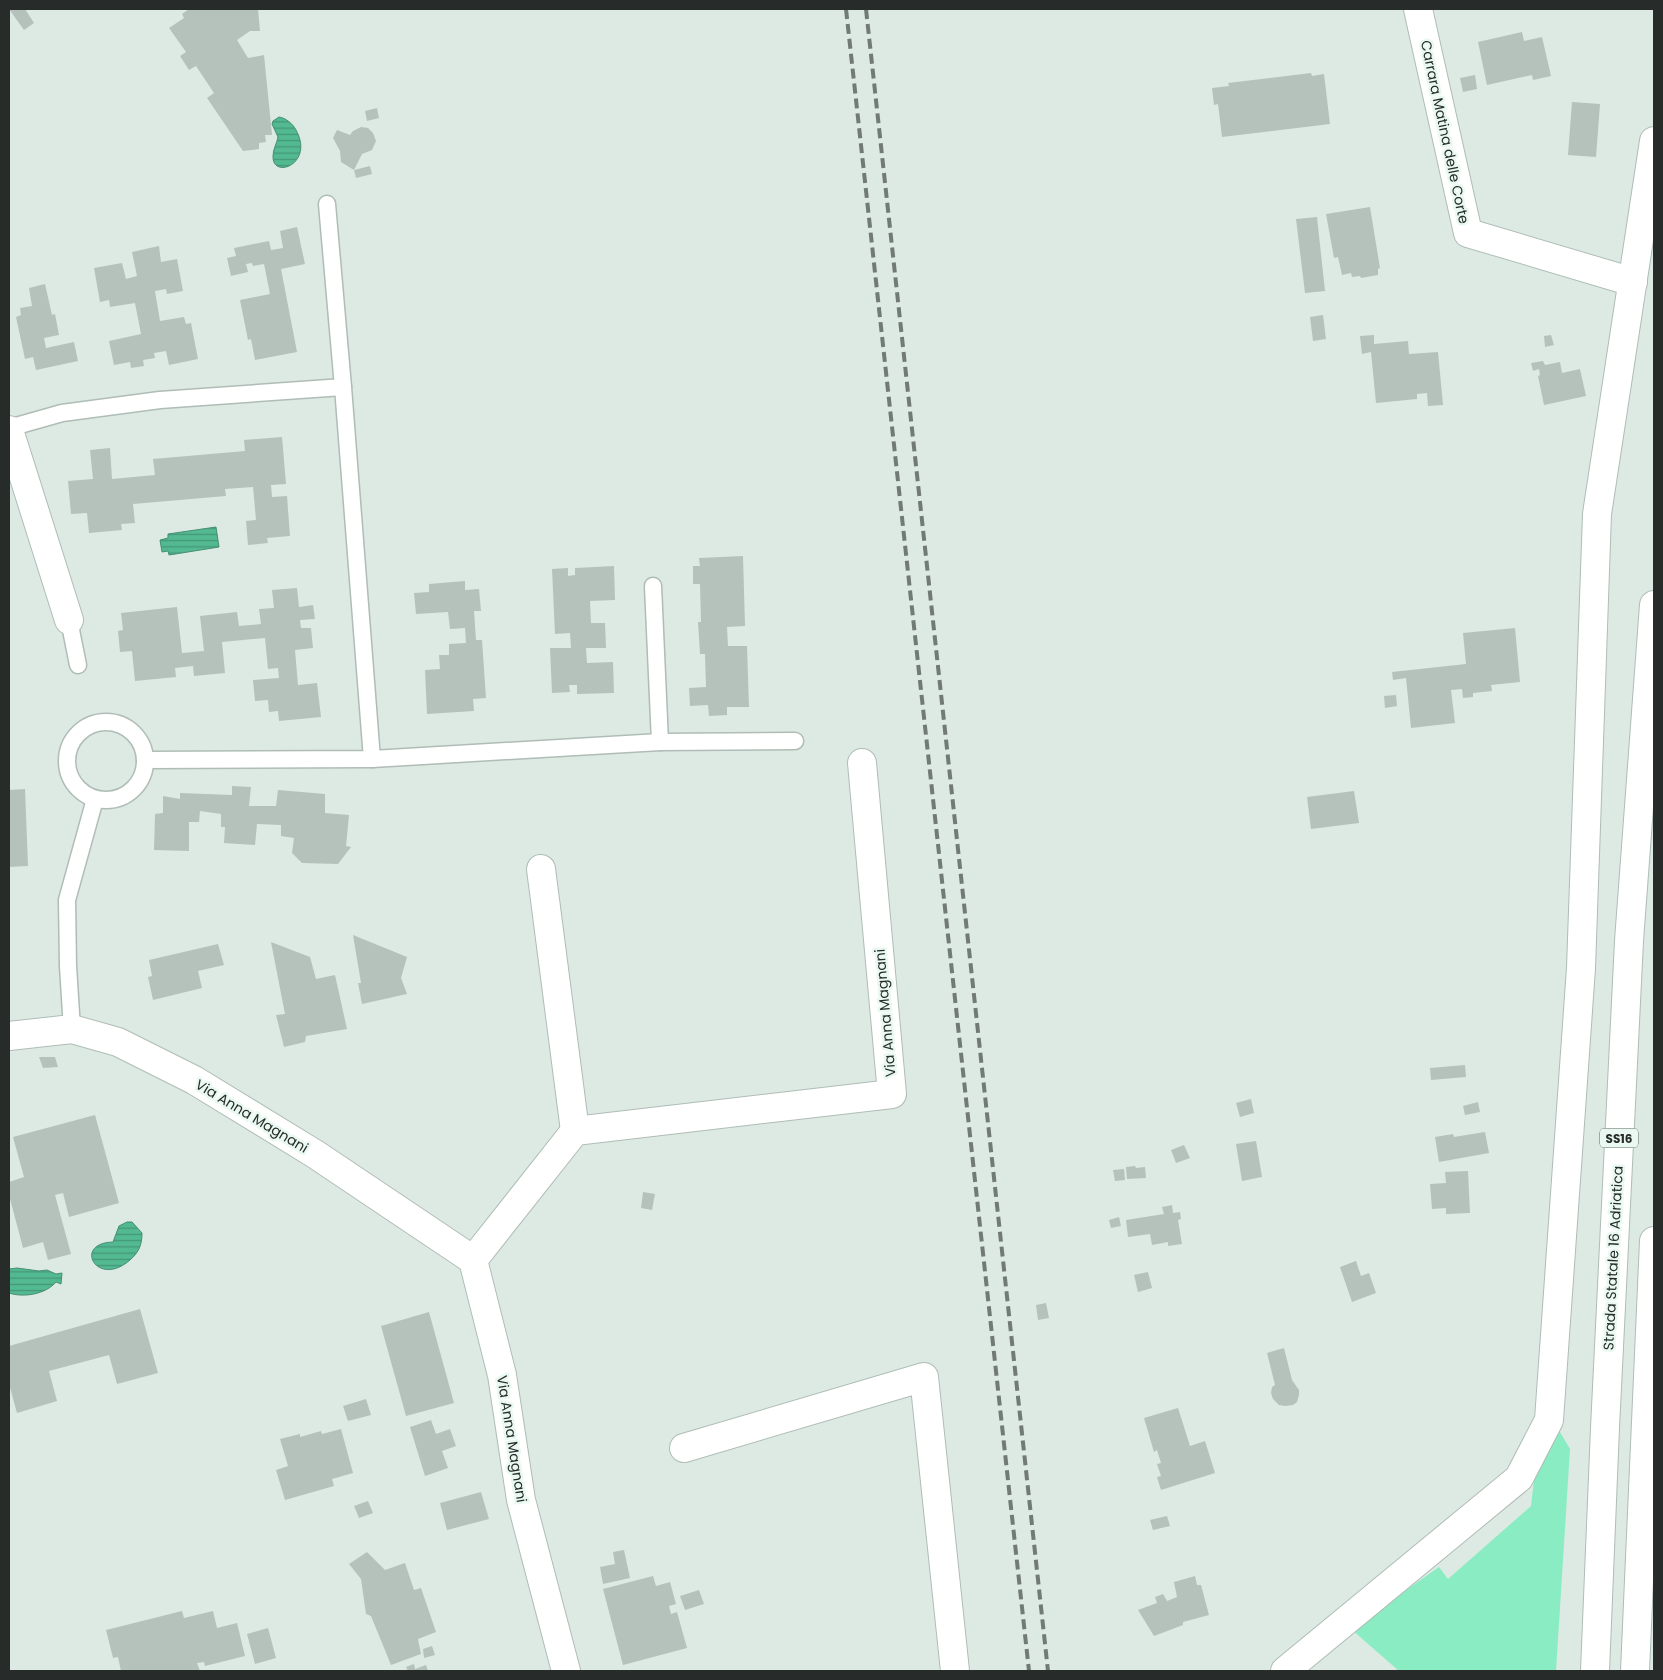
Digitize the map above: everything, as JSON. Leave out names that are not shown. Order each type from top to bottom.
[{"type":"main road","name":"Carrara Matina delle Corte","points":[[1418,9],[1468,233],[1633,282]]},
{"type":"main road","points":[[1285,1671],[1519,1478],[1549,1420],[1581,968],[1597,514],[1654,141]]},
{"type":"main road","points":[[9,429],[69,620]]},
{"type":"main road","name":"Strada Statale 16 Adriatica","points":[[1595,1671],[1604,1428],[1629,942],[1654,605]]},
{"type":"main road","name":"Via Anna Magnani","points":[[575,1130],[892,1094],[862,763]]},
{"type":"main road","points":[[473,1260],[575,1130],[540,869]]},
{"type":"main road","name":"Via Anna Magnani","points":[[9,1036],[72,1029],[118,1042],[194,1080],[315,1154],[473,1260],[502,1374],[521,1500],[566,1671]]},
{"type":"main road","points":[[1634,1671],[1654,1240]]},
{"type":"main road","points":[[684,1448],[924,1377],[955,1671]]},
{"type":"lane","points":[[327,204],[344,387],[372,760]]},
{"type":"lane","points":[[9,429],[62,413],[160,400],[344,387]]},
{"type":"lane","points":[[653,586],[660,742]]},
{"type":"lane","points":[[69,620],[78,665]]},
{"type":"lane","points":[[108,721],[130,730],[138,738],[143,748],[144,772],[138,784],[130,792],[119,798],[107,801],[95,799],[83,794],[74,785],[68,773],[66,760],[68,747],[84,727],[96,722],[108,721]]},
{"type":"lane","points":[[145,760],[372,760],[660,742],[795,741]]},
{"type":"lane","points":[[72,1029],[68,966],[67,900],[95,799]]},
{"type":"shaded area","points":[[279,117],[287,120],[293,126],[300,142],[300,152],[297,159],[291,165],[285,167],[279,167],[274,163],[273,156],[278,137],[272,124]]},
{"type":"shaded area","points":[[216,527],[219,547],[169,555],[168,551],[162,552],[160,540],[168,538],[168,534]]},
{"type":"shaded area","points":[[132,1222],[142,1233],[141,1245],[138,1251],[130,1260],[118,1268],[108,1270],[99,1267],[94,1262],[92,1256],[94,1249],[101,1244],[113,1242],[119,1226]]},
{"type":"shaded area","points":[[17,1268],[39,1271],[47,1270],[56,1274],[62,1273],[61,1284],[56,1282],[47,1289],[34,1294],[21,1295],[9,1293],[9,1269]]},
{"type":"shaded area","points":[[1557,1427],[1570,1449],[1556,1671],[1399,1671],[1351,1629],[1439,1567],[1448,1579],[1531,1506],[1535,1471]]},
{"type":"building","points":[[9,9],[25,9],[34,23],[24,30]]},
{"type":"building","points":[[189,9],[258,9],[260,31],[250,31],[237,40],[248,58],[264,55],[272,135],[265,135],[266,142],[259,143],[259,149],[243,151],[207,98],[214,93],[196,66],[189,70],[180,56],[186,52],[169,28],[184,18],[182,14]]},
{"type":"building","points":[[1522,32],[1524,41],[1542,37],[1551,76],[1533,80],[1532,75],[1487,85],[1478,42]]},
{"type":"building","points":[[1311,73],[1312,76],[1324,74],[1330,124],[1222,137],[1218,104],[1214,105],[1212,88],[1229,86],[1228,83]]},
{"type":"building","points":[[1475,75],[1477,89],[1463,92],[1460,78]]},
{"type":"building","points":[[1572,102],[1600,104],[1596,157],[1568,155]]},
{"type":"building","points":[[377,108],[379,118],[367,121],[365,111]]},
{"type":"building","points":[[361,127],[368,128],[373,133],[376,141],[372,150],[362,154],[354,170],[341,162],[340,151],[333,138],[337,130],[350,135]]},
{"type":"building","points":[[370,166],[372,174],[356,178],[354,170]]},
{"type":"building","points":[[1370,207],[1380,268],[1378,269],[1378,275],[1361,278],[1360,276],[1352,277],[1351,273],[1342,275],[1338,257],[1334,258],[1326,214]]},
{"type":"building","points":[[1317,217],[1325,291],[1305,293],[1296,219]]},
{"type":"building","points":[[297,227],[305,264],[281,269],[297,352],[255,360],[251,339],[248,340],[240,300],[270,294],[264,264],[253,266],[252,263],[246,264],[248,272],[231,276],[227,258],[236,256],[234,248],[269,241],[271,250],[283,248],[280,231]]},
{"type":"building","points":[[159,246],[161,262],[177,259],[183,291],[167,294],[166,289],[155,291],[160,321],[184,317],[186,324],[191,323],[198,359],[169,365],[166,351],[154,353],[155,358],[143,360],[144,366],[131,368],[130,362],[114,365],[109,341],[141,334],[135,303],[110,307],[109,300],[100,302],[94,268],[122,263],[126,279],[137,276],[132,252]]},
{"type":"building","points":[[45,284],[52,315],[55,314],[59,335],[44,338],[46,348],[74,342],[78,361],[36,370],[33,357],[25,359],[16,317],[21,315],[20,308],[32,306],[29,288]]},
{"type":"building","points":[[1323,315],[1326,339],[1313,341],[1310,317]]},
{"type":"building","points":[[1374,335],[1374,344],[1408,341],[1409,354],[1438,352],[1443,405],[1428,406],[1427,393],[1417,394],[1417,399],[1376,403],[1371,352],[1362,354],[1360,336]]},
{"type":"building","points":[[1551,335],[1554,345],[1545,347],[1544,336]]},
{"type":"building","points":[[1543,361],[1545,365],[1560,362],[1562,373],[1580,369],[1586,396],[1544,405],[1538,376],[1540,375],[1539,369],[1533,371],[1531,363]]},
{"type":"building","points":[[282,437],[286,484],[271,485],[272,497],[287,496],[290,536],[267,538],[268,543],[248,545],[246,521],[256,520],[253,487],[225,489],[226,496],[133,504],[135,523],[121,524],[122,530],[89,533],[87,513],[71,514],[68,481],[93,479],[90,450],[110,448],[112,479],[155,475],[153,459],[245,451],[244,440]]},
{"type":"building","points":[[743,556],[745,626],[727,627],[728,646],[747,646],[749,707],[727,707],[727,715],[709,716],[708,705],[690,706],[689,688],[706,687],[705,654],[700,654],[698,622],[701,622],[700,584],[693,584],[693,566],[700,566],[699,558]]},
{"type":"building","points":[[614,566],[615,600],[590,601],[591,623],[605,623],[606,648],[586,648],[587,663],[613,662],[614,693],[577,694],[577,685],[569,685],[570,692],[552,693],[550,648],[571,648],[570,633],[555,634],[552,569],[568,568],[568,576],[575,575],[575,568]]},
{"type":"building","points":[[465,581],[465,590],[479,589],[481,611],[474,611],[476,640],[482,640],[486,698],[473,699],[474,711],[427,714],[425,670],[440,669],[439,655],[449,655],[449,644],[466,643],[465,628],[450,629],[448,612],[416,614],[414,593],[429,592],[429,584]]},
{"type":"building","points":[[297,588],[299,607],[313,605],[315,619],[300,620],[301,628],[311,628],[313,648],[295,650],[298,685],[317,683],[321,717],[279,721],[278,711],[269,712],[268,700],[255,701],[253,680],[279,678],[278,668],[268,669],[265,638],[222,642],[225,673],[194,676],[193,666],[175,668],[176,677],[135,681],[132,651],[120,652],[118,631],[123,630],[121,613],[177,607],[182,653],[204,651],[200,616],[237,612],[239,626],[261,624],[259,609],[274,608],[272,590]]},
{"type":"building","points":[[1515,628],[1520,682],[1491,685],[1492,691],[1473,693],[1473,697],[1463,698],[1462,689],[1451,690],[1455,723],[1411,728],[1406,678],[1393,680],[1392,672],[1466,664],[1463,633]]},
{"type":"building","points":[[1396,695],[1397,706],[1385,708],[1384,696]]},
{"type":"building","points":[[232,786],[251,787],[249,806],[276,806],[278,790],[325,794],[325,813],[349,815],[346,846],[351,847],[338,864],[302,863],[292,853],[294,838],[281,836],[281,825],[257,824],[255,845],[224,843],[225,827],[221,827],[221,814],[200,811],[199,822],[189,822],[189,851],[154,850],[155,814],[163,813],[163,796],[180,799],[180,793],[232,795]]},
{"type":"building","points":[[25,789],[28,866],[9,867],[9,790]]},
{"type":"building","points":[[1354,791],[1359,823],[1311,829],[1307,797]]},
{"type":"building","points":[[353,935],[407,957],[401,978],[407,994],[362,1004],[358,983],[361,983]]},
{"type":"building","points":[[271,942],[310,957],[316,979],[335,975],[347,1029],[306,1036],[305,1042],[284,1047],[276,1015],[285,1014]]},
{"type":"building","points":[[218,944],[224,965],[198,971],[202,988],[153,1000],[148,977],[152,976],[149,960]]},
{"type":"building","points":[[39,1057],[55,1057],[58,1067],[43,1068]]},
{"type":"building","points":[[1465,1065],[1466,1077],[1431,1080],[1430,1068]]},
{"type":"building","points":[[1251,1099],[1254,1113],[1240,1117],[1236,1103]]},
{"type":"building","points":[[1478,1102],[1480,1112],[1465,1115],[1463,1106]]},
{"type":"building","points":[[95,1115],[119,1203],[69,1217],[63,1193],[55,1195],[71,1254],[48,1260],[43,1242],[23,1248],[9,1195],[9,1182],[24,1177],[13,1137]]},
{"type":"building","points":[[1485,1132],[1489,1153],[1439,1162],[1435,1137],[1453,1134],[1454,1137]]},
{"type":"building","points":[[1256,1141],[1262,1177],[1242,1181],[1236,1144]]},
{"type":"building","points":[[1184,1145],[1190,1158],[1176,1163],[1171,1150]]},
{"type":"building","points":[[1135,1166],[1136,1168],[1145,1167],[1146,1178],[1127,1179],[1126,1167]]},
{"type":"building","points":[[1124,1169],[1125,1180],[1115,1181],[1113,1170]]},
{"type":"building","points":[[1468,1171],[1470,1213],[1446,1214],[1446,1208],[1432,1209],[1430,1184],[1446,1183],[1445,1172]]},
{"type":"building","points":[[643,1192],[655,1194],[652,1210],[641,1208]]},
{"type":"building","points":[[1172,1205],[1173,1213],[1180,1212],[1181,1219],[1178,1220],[1182,1244],[1168,1246],[1168,1242],[1152,1245],[1150,1234],[1128,1237],[1126,1220],[1164,1214],[1162,1207]]},
{"type":"building","points":[[1119,1217],[1121,1226],[1111,1228],[1109,1220]]},
{"type":"building","points":[[1356,1261],[1361,1276],[1369,1273],[1376,1293],[1352,1302],[1340,1267]]},
{"type":"building","points":[[1148,1272],[1152,1288],[1138,1292],[1134,1275]]},
{"type":"building","points":[[1046,1303],[1049,1318],[1038,1320],[1036,1305]]},
{"type":"building","points":[[140,1309],[158,1373],[117,1384],[109,1355],[49,1371],[57,1401],[17,1413],[9,1384],[9,1346]]},
{"type":"building","points":[[429,1312],[454,1403],[406,1416],[381,1326]]},
{"type":"building","points":[[1284,1348],[1292,1380],[1299,1390],[1297,1402],[1293,1405],[1285,1406],[1279,1405],[1273,1399],[1271,1393],[1272,1387],[1275,1385],[1267,1353]]},
{"type":"building","points":[[366,1399],[371,1415],[348,1421],[343,1406]]},
{"type":"building","points":[[1178,1408],[1190,1446],[1205,1441],[1215,1473],[1161,1490],[1157,1477],[1161,1476],[1157,1464],[1161,1463],[1157,1450],[1154,1452],[1144,1418]]},
{"type":"building","points":[[431,1420],[436,1434],[450,1429],[456,1446],[442,1451],[448,1468],[425,1476],[410,1427]]},
{"type":"building","points":[[341,1429],[353,1473],[332,1479],[334,1486],[285,1500],[276,1470],[288,1466],[280,1439],[300,1434],[300,1437],[321,1431],[322,1434]]},
{"type":"building","points":[[481,1492],[489,1519],[447,1530],[440,1503]]},
{"type":"building","points":[[368,1501],[373,1513],[359,1518],[354,1506]]},
{"type":"building","points":[[1167,1516],[1170,1526],[1153,1530],[1150,1520]]},
{"type":"building","points":[[624,1550],[630,1578],[603,1584],[600,1567],[615,1564],[613,1552]]},
{"type":"building","points":[[367,1552],[385,1570],[405,1563],[414,1590],[421,1588],[436,1632],[418,1639],[421,1654],[391,1665],[371,1616],[366,1614],[361,1579],[349,1564]]},
{"type":"building","points":[[653,1576],[656,1586],[670,1582],[676,1604],[669,1606],[671,1614],[677,1612],[687,1648],[623,1665],[603,1589]]},
{"type":"building","points":[[1195,1576],[1197,1585],[1201,1585],[1209,1615],[1183,1622],[1183,1625],[1154,1636],[1138,1610],[1157,1603],[1155,1597],[1163,1594],[1167,1601],[1177,1597],[1174,1582]]},
{"type":"building","points":[[699,1590],[704,1604],[685,1610],[680,1596]]},
{"type":"building","points":[[182,1611],[184,1618],[213,1611],[217,1628],[237,1623],[245,1656],[205,1666],[204,1662],[197,1663],[200,1671],[121,1671],[118,1657],[113,1658],[106,1630]]},
{"type":"building","points":[[268,1628],[276,1658],[255,1664],[247,1634]]},
{"type":"building","points":[[432,1646],[435,1655],[424,1658],[423,1649]]},
{"type":"building","points":[[414,1664],[415,1669],[426,1665],[428,1671],[408,1671],[406,1667]]},
{"type":"railway","points":[[846,9],[1029,1671]]},
{"type":"railway","points":[[866,9],[1048,1671]]}]
